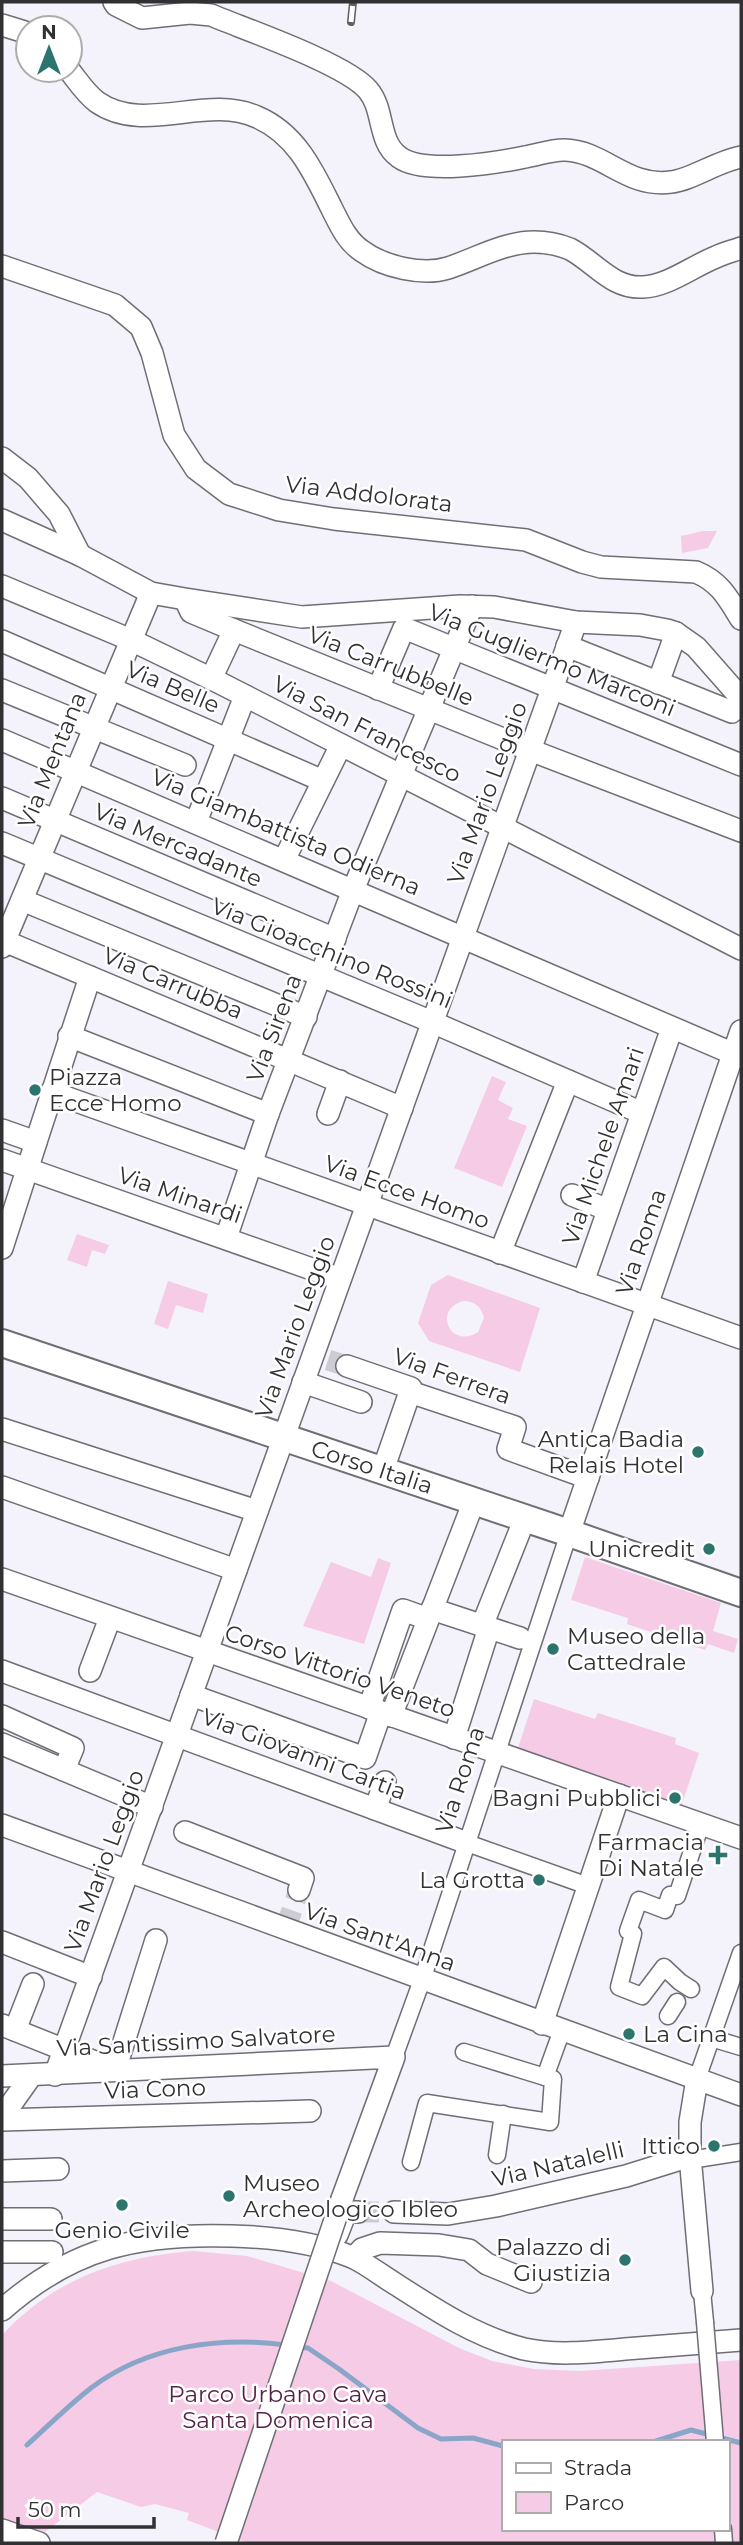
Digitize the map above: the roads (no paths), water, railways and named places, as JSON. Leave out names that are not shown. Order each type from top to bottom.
[{"type":"street","points":[[114,2],[142,18],[190,13],[211,15],[350,74],[369,91],[379,114],[383,136],[399,157],[425,165],[483,164],[564,149],[587,153],[634,179],[672,182],[741,157]]},
{"type":"street","points":[[82,84],[97,101],[120,112],[148,116],[205,109],[231,110],[257,116],[283,133],[307,159],[344,233],[363,252],[394,266],[419,270],[445,269],[507,246],[531,242],[552,243],[571,250],[610,278],[625,285],[643,287],[657,285],[741,248]]},
{"type":"street","name":"Via Addolorata","points":[[2,266],[115,305],[141,327],[152,353],[174,435],[196,469],[229,494],[279,510],[334,519],[526,540],[601,567],[696,572],[710,578],[724,590],[741,619]]},
{"type":"street","points":[[2,458],[28,478],[59,514],[80,555]]},
{"type":"street","points":[[2,520],[80,555],[151,593],[185,600],[302,617],[472,606],[494,607],[576,622],[640,625],[676,633],[696,647],[736,705]]},
{"type":"street","name":"Via San Francesco","points":[[2,586],[131,640],[211,679],[741,949]]},
{"type":"street","name":"Via Mentana","points":[[3,943],[151,593]]},
{"type":"street","name":"Via Carrubbelle","points":[[185,600],[191,611],[234,630],[428,710],[741,831]]},
{"type":"street","name":"Via Sirena","points":[[226,1238],[268,1114],[353,890],[472,606]]},
{"type":"street","name":"Via Mario Leggio","points":[[55,2075],[303,1382],[330,1360],[340,1279],[576,622]]},
{"type":"street","name":"Via Gugliermo Marconi","points":[[378,689],[404,628],[741,765]]},
{"type":"street","points":[[211,679],[234,630]]},
{"type":"street","points":[[658,683],[676,633]]},
{"type":"street","name":"Via Belle","points":[[2,641],[323,781]]},
{"type":"street","points":[[567,646],[658,683],[736,705]]},
{"type":"street","points":[[2,690],[185,765]]},
{"type":"street","points":[[196,822],[245,696]]},
{"type":"street","name":"Via Giambattista Odierna","points":[[2,740],[737,1056]]},
{"type":"street","points":[[284,860],[341,745]]},
{"type":"street","name":"Via Mercadante","points":[[2,798],[335,939]]},
{"type":"street","name":"Via Gioacchino Rossini","points":[[2,843],[432,1022],[642,1113]]},
{"type":"street","points":[[22,900],[306,1017]]},
{"type":"street","name":"Via Carrubba","points":[[3,943],[402,1108]]},
{"type":"street","points":[[2,1248],[90,977]]},
{"type":"street","name":"Via Michele Amari","points":[[583,1282],[672,1028]]},
{"type":"street","name":"Via Roma","points":[[226,2543],[350,2205],[394,2057],[497,1752],[526,1641],[569,1533],[647,1305],[737,1056],[741,1031]]},
{"type":"street","points":[[66,1045],[268,1114]]},
{"type":"street","points":[[328,1114],[340,1081]]},
{"type":"street","points":[[500,1253],[568,1081]]},
{"type":"street","name":"Via Ecce Homo","points":[[54,1093],[741,1338]]},
{"type":"street","points":[[2,1130],[35,1145]]},
{"type":"street","name":"Via Minardi","points":[[2,1160],[340,1279]]},
{"type":"street","points":[[572,1195],[608,1210]]},
{"type":"street","name":"Corso Italia","points":[[2,1343],[741,1593]]},
{"type":"street","name":"Via Ferrera","points":[[330,1360],[411,1388],[410,1392],[515,1427],[508,1449],[588,1478]]},
{"type":"street","points":[[303,1382],[361,1402]]},
{"type":"street","points":[[383,1470],[410,1392]]},
{"type":"street","points":[[2,1429],[257,1511]]},
{"type":"street","points":[[2,1487],[236,1570]]},
{"type":"street","points":[[191,1695],[365,1758],[380,1712],[430,1614],[474,1501]]},
{"type":"street","points":[[454,1738],[486,1627],[525,1518]]},
{"type":"street","name":"Corso Vittorio Veneto","points":[[2,1579],[741,1838]]},
{"type":"street","points":[[430,1614],[486,1627],[526,1641]]},
{"type":"street","points":[[90,1671],[110,1618]]},
{"type":"street","name":"Via Giovanni Cartia","points":[[2,1671],[588,1886]]},
{"type":"street","points":[[2,1716],[72,1748],[64,1770]]},
{"type":"street","points":[[2,1744],[152,1807]]},
{"type":"street","points":[[375,1808],[385,1782]]},
{"type":"street","points":[[545,2077],[552,2027],[588,1886],[619,1795]]},
{"type":"street","name":"Via Sant'Anna","points":[[2,1825],[741,2095]]},
{"type":"street","points":[[682,1996],[664,1967],[642,1996],[619,1987],[633,1934],[628,1931],[639,1900],[665,1910],[670,1895],[677,1896],[701,1825]]},
{"type":"street","points":[[185,1832],[303,1878],[299,1889]]},
{"type":"street","points":[[33,1984],[13,2023],[65,2050],[115,2070],[156,1940]]},
{"type":"street","points":[[2,1942],[91,1977]]},
{"type":"street","points":[[715,2440],[690,2158],[690,2122],[697,2079],[741,1953]]},
{"type":"street","points":[[725,1999],[741,2004]]},
{"type":"street","points":[[712,2038],[741,2048]]},
{"type":"street","points":[[411,2162],[427,2103],[551,2122],[553,2079],[464,2052]]},
{"type":"street","name":"Via Santissimo Salvatore","points":[[2,2076],[394,2057]]},
{"type":"street","points":[[2,2119],[31,2076]]},
{"type":"street","name":"Via Cono","points":[[2,2119],[310,2111]]},
{"type":"street","points":[[497,2155],[503,2114]]},
{"type":"street","points":[[690,2158],[741,2152]]},
{"type":"street","name":"Via Natalelli","points":[[394,2212],[448,2214],[496,2206],[626,2176],[690,2158]]},
{"type":"street","points":[[2,2171],[58,2169]]},
{"type":"street","points":[[331,2250],[350,2205]]},
{"type":"street","points":[[2,2220],[51,2219]]},
{"type":"street","points":[[2,2309],[35,2283],[88,2255],[115,2245],[152,2238],[197,2235],[262,2237],[300,2242],[354,2258],[455,2323],[524,2348],[538,2351],[590,2352],[741,2340]]},
{"type":"street","points":[[354,2258],[362,2249],[380,2243],[439,2245],[470,2250],[487,2264],[531,2282]]},
{"type":"street","points":[[2,2252],[52,2252]]},
{"type":"street","points":[[2,2530],[39,2543]]},
{"type":"waterway","points":[[27,2445],[91,2388],[135,2362],[184,2347],[210,2344],[235,2342],[286,2345]]},
{"type":"waterway","points":[[296,2347],[308,2348],[418,2428],[441,2439],[473,2438],[502,2446]]},
{"type":"waterway","points":[[659,2440],[691,2430],[741,2443]]},
{"type":"tunnel","points":[[328,1360],[347,1366]]},
{"type":"tunnel","points":[[285,1930],[299,1890]]},
{"type":"tunnel","points":[[358,2212],[394,2212]]},
{"type":"railway","points":[[351,22],[353,2]]},
{"type":"place","name":"Piazza Ecce Homo","points":[[35,1090]]},
{"type":"place","name":"Antica Badia Relais Hotel","points":[[698,1452]]},
{"type":"place","name":"Unicredit","points":[[709,1549]]},
{"type":"place","name":"Museo della Cattedrale","points":[[553,1649]]},
{"type":"place","name":"Bagni Pubblici","points":[[675,1798]]},
{"type":"place","name":"Farmacia Di Natale","points":[[718,1855]]},
{"type":"place","name":"La Grotta","points":[[539,1880]]},
{"type":"place","name":"La Cina","points":[[629,2034]]},
{"type":"place","name":"Ittico","points":[[714,2146]]},
{"type":"place","name":"Museo Archeologico Ibleo","points":[[229,2196]]},
{"type":"place","name":"Genio Civile","points":[[122,2205]]},
{"type":"place","name":"Palazzo di Giustizia","points":[[625,2260]]},
{"type":"park label","name":"Parco Urbano Cava Santa Domenica","points":[[278,2407]]}]
